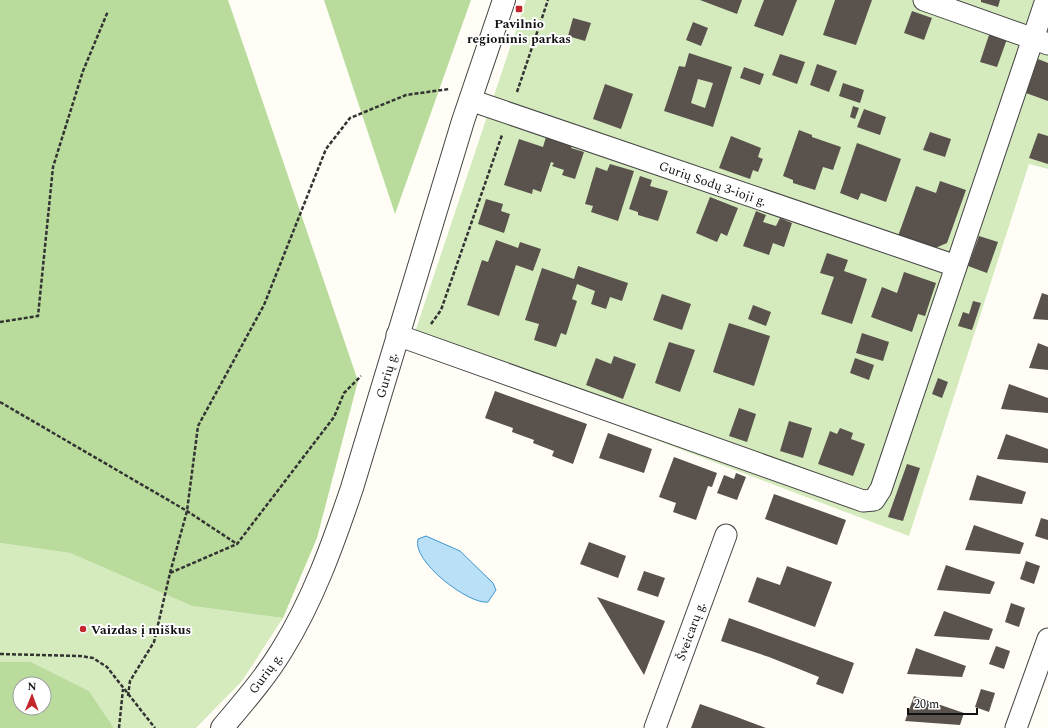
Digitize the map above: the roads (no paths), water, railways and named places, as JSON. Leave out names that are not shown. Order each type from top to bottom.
[{"type":"street","name":"Gurių g.","points":[[222,728],[282,651],[307,604],[332,547],[472,93],[504,0]]},
{"type":"street","points":[[924,0],[1040,41]]},
{"type":"street","points":[[397,334],[863,501],[874,500],[881,489],[956,266],[1040,41],[1046,0]]},
{"type":"street","name":"Gurių Sodų 3-ioji g.","points":[[472,93],[510,114],[956,266]]},
{"type":"street","name":"Šveicarų g.","points":[[655,728],[726,535]]},
{"type":"street","points":[[1016,728],[1048,639]]},
{"type":"water","points":[[426,536],[460,551],[493,583],[496,590],[488,602],[479,601],[468,597],[443,580],[432,569],[423,559],[418,548],[418,539]]},
{"type":"place","name":"Pavilnio regioninis parkas","points":[[519,9]]},
{"type":"place","name":"Vaizdas į miškus","points":[[83,629]]}]
